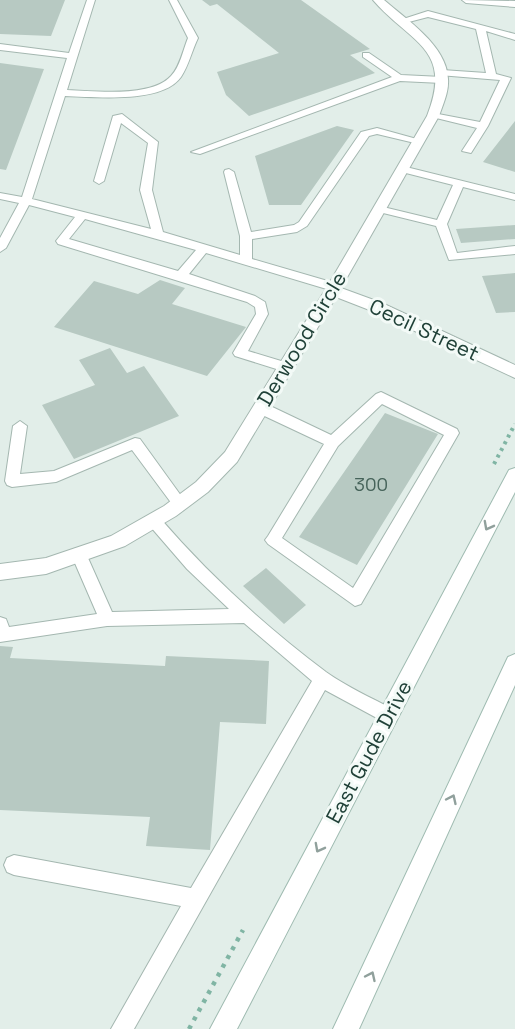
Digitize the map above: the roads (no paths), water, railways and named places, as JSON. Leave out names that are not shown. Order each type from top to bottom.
[{"type":"street","points":[[378,0],[436,58],[442,76]]},
{"type":"street","name":"Derwood Circle","points":[[0,572],[46,566],[118,542],[180,504],[202,487],[231,457],[433,116],[440,96],[442,76]]},
{"type":"street","name":"Cecil Street","points":[[333,288],[515,372]]},
{"type":"street","name":"East Gude Drive","points":[[223,1029],[515,475]]},
{"type":"street","points":[[346,1029],[515,663]]},
{"type":"lane","points":[[0,248],[26,201],[90,0]]},
{"type":"lane","points":[[61,93],[115,93],[160,89],[175,78],[193,38],[173,0]]},
{"type":"lane","points":[[466,0],[515,4]]},
{"type":"lane","points":[[401,21],[428,14],[515,37]]},
{"type":"lane","points":[[480,27],[492,76]]},
{"type":"lane","points":[[0,47],[72,56]]},
{"type":"lane","points":[[366,55],[399,78]]},
{"type":"lane","points":[[196,152],[399,78],[510,76],[483,126],[466,151]]},
{"type":"lane","points":[[99,181],[118,116],[153,142],[146,190],[158,234]]},
{"type":"lane","points":[[433,116],[483,126]]},
{"type":"lane","points":[[246,236],[297,228],[303,224],[365,135],[377,131],[419,141]]},
{"type":"lane","points":[[402,169],[460,182],[515,198]]},
{"type":"lane","points":[[229,172],[246,236],[246,261]]},
{"type":"lane","points":[[460,182],[441,224],[453,257],[515,250]]},
{"type":"lane","points":[[0,195],[158,234],[333,288]]},
{"type":"lane","points":[[380,209],[441,224]]},
{"type":"lane","points":[[82,215],[62,241],[181,276],[251,299],[261,305],[262,314],[240,353],[286,367]]},
{"type":"lane","points":[[181,276],[204,248]]},
{"type":"lane","points":[[381,397],[452,433],[355,599],[273,540],[333,442],[381,397]]},
{"type":"lane","points":[[261,408],[333,442]]},
{"type":"lane","points":[[20,426],[12,481],[56,476],[135,443],[180,504]]},
{"type":"lane","points":[[154,521],[174,546],[246,616],[322,679],[388,716]]},
{"type":"lane","points":[[79,554],[107,619]]},
{"type":"lane","points":[[0,624],[2,635],[107,619],[246,616]]},
{"type":"lane","points":[[123,1029],[322,679]]},
{"type":"lane","points":[[14,865],[196,899]]}]
